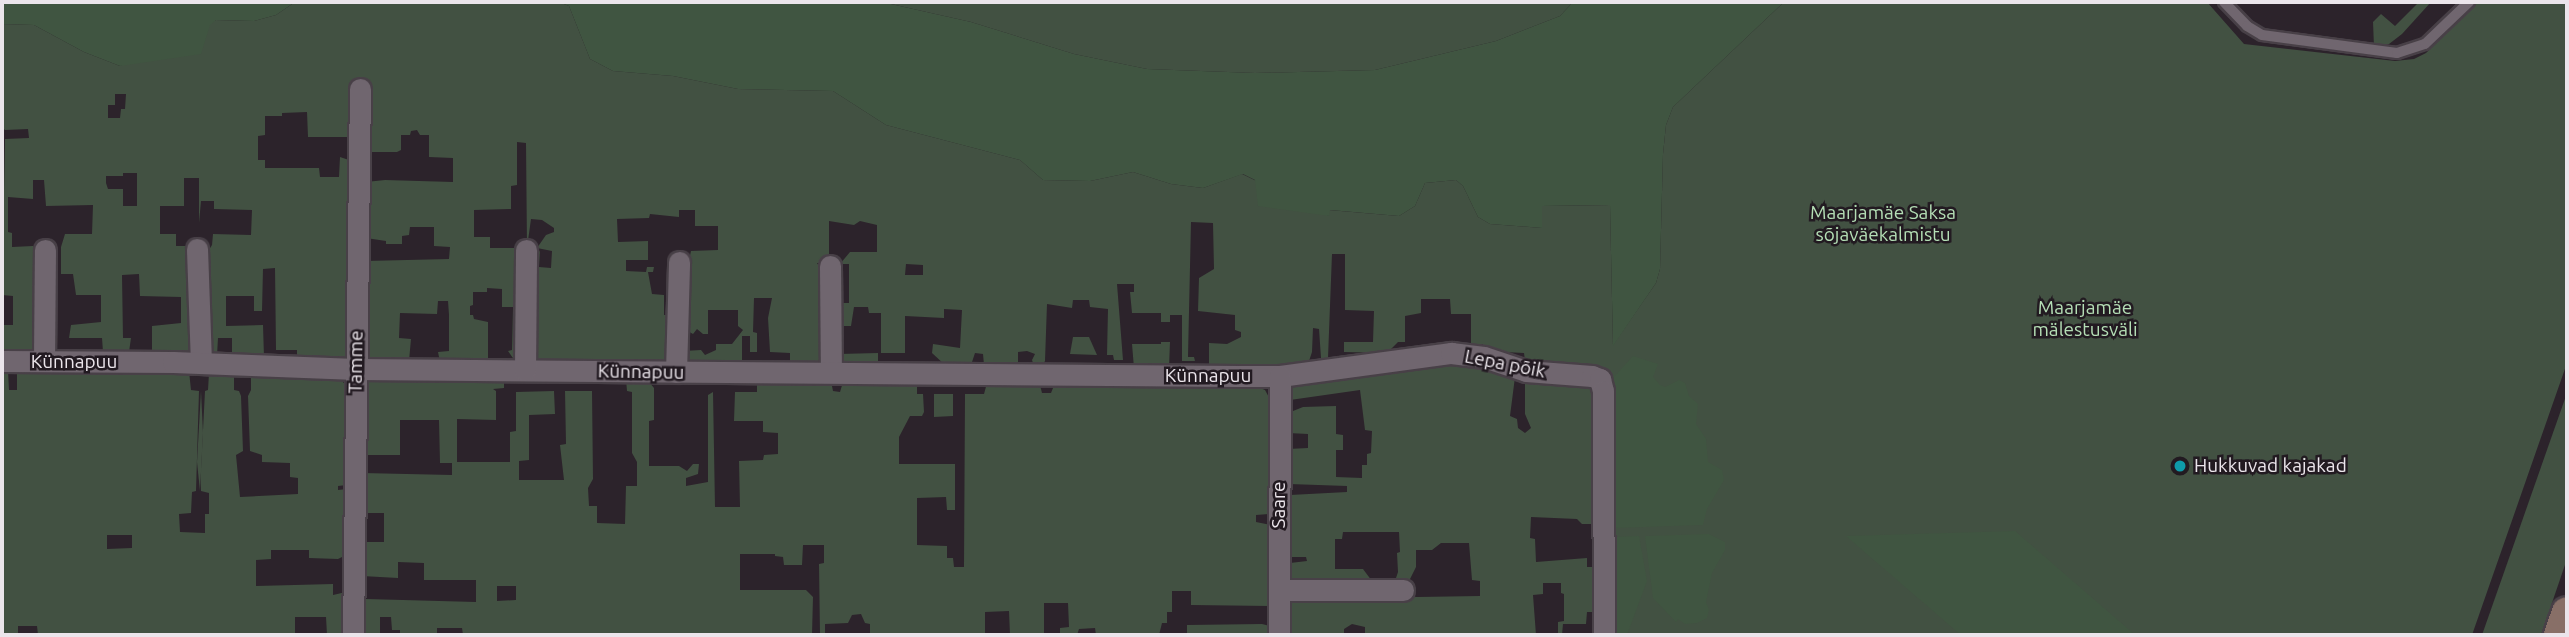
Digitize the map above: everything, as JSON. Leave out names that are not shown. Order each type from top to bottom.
[{"type":"main road","points":[[2559,635],[2567,612]]},
{"type":"street","name":"Tamme","points":[[354,635],[360,89]]},
{"type":"street","points":[[197,249],[201,363]]},
{"type":"street","points":[[44,361],[45,250]]},
{"type":"street","points":[[525,369],[526,250]]},
{"type":"street","points":[[676,372],[679,262]]},
{"type":"street","points":[[830,265],[831,372]]},
{"type":"street","name":"Lepa põik","points":[[1280,376],[1451,353],[1484,357],[1526,371],[1600,379],[1603,391],[1604,635]]},
{"type":"street","name":"Künnapuu","points":[[2,361],[201,363],[356,369],[1280,376]]},
{"type":"street","name":"Saare","points":[[1279,635],[1280,376]]},
{"type":"street","points":[[1279,590],[1403,590]]},
{"type":"lane","points":[[2224,2],[2247,26],[2262,35],[2397,53],[2425,44],[2469,2]]},
{"type":"green space","points":[[2,2],[295,2],[276,15],[254,21],[216,20],[210,25],[201,54],[120,66],[84,52],[34,25],[2,24]]},
{"type":"green space","name":"Maarjamäe mälestusväli","points":[[295,2],[559,2],[569,6],[590,59],[613,71],[673,76],[738,89],[833,91],[886,125],[1020,160],[1043,180],[1090,181],[1133,172],[1171,184],[1203,188],[1242,174],[1329,216],[1329,210],[1399,216],[1415,206],[1425,183],[1456,180],[1463,186],[1478,217],[1490,224],[1542,228],[1542,206],[1610,205],[1613,345],[1656,283],[1660,269],[1663,154],[1666,125],[1673,107],[1784,2],[2207,2],[2244,44],[2395,61],[2414,59],[2426,53],[2478,2],[2567,2],[2567,363],[2472,635],[1604,635],[1602,382],[1606,370],[1525,361],[1524,353],[1483,351],[1483,344],[1471,344],[1471,314],[1451,314],[1450,299],[1421,299],[1421,313],[1405,316],[1405,342],[1398,342],[1387,353],[1344,352],[1344,342],[1373,342],[1374,311],[1345,310],[1345,254],[1332,254],[1328,358],[1321,358],[1319,329],[1313,328],[1312,352],[1308,364],[1209,369],[1209,343],[1227,344],[1241,337],[1241,332],[1235,330],[1235,315],[1198,311],[1199,278],[1214,269],[1213,223],[1191,222],[1188,357],[1194,357],[1195,361],[1182,361],[1182,315],[1170,315],[1170,322],[1161,322],[1161,313],[1132,313],[1130,292],[1134,292],[1134,284],[1117,284],[1123,360],[1114,360],[1113,355],[1107,355],[1108,309],[1090,307],[1089,300],[1073,300],[1072,308],[1047,304],[1045,361],[1042,366],[1034,366],[1032,360],[1035,354],[1027,351],[1018,352],[1018,366],[984,365],[983,354],[975,353],[971,365],[945,365],[932,353],[933,344],[960,348],[962,310],[944,309],[944,318],[905,316],[905,353],[881,353],[881,313],[869,313],[868,307],[854,307],[851,326],[840,326],[840,264],[850,252],[877,252],[877,225],[860,221],[854,225],[829,221],[829,263],[817,263],[824,274],[824,364],[790,365],[790,353],[770,352],[768,318],[772,298],[754,298],[753,332],[757,333],[757,352],[750,352],[750,336],[742,336],[742,365],[688,366],[684,351],[701,350],[705,355],[716,350],[716,344],[732,344],[743,330],[738,326],[738,310],[708,310],[708,334],[697,329],[693,334],[686,330],[686,274],[691,251],[718,250],[718,226],[695,226],[695,210],[679,210],[679,217],[650,214],[649,218],[617,219],[618,242],[648,241],[648,260],[626,260],[626,271],[646,272],[647,267],[654,267],[653,272],[648,272],[652,294],[664,295],[664,315],[671,315],[670,363],[535,362],[533,264],[540,250],[539,267],[551,268],[552,251],[537,248],[546,235],[554,232],[554,228],[542,220],[531,219],[527,248],[526,143],[517,142],[517,185],[511,186],[511,209],[474,210],[474,237],[490,237],[490,248],[514,248],[520,264],[515,361],[508,351],[512,350],[513,307],[502,307],[502,289],[487,288],[487,292],[473,292],[470,315],[473,315],[474,319],[488,322],[488,361],[440,362],[438,352],[449,351],[449,315],[448,301],[438,301],[437,314],[400,313],[399,338],[411,339],[409,361],[367,361],[365,261],[449,259],[450,247],[434,246],[434,227],[410,227],[409,235],[402,236],[402,244],[386,244],[386,241],[366,238],[366,182],[453,182],[453,158],[429,157],[429,135],[420,135],[417,130],[411,131],[410,135],[401,135],[401,150],[397,152],[365,152],[353,137],[308,137],[307,112],[282,113],[282,116],[265,116],[265,135],[258,136],[258,160],[265,160],[265,168],[319,168],[320,177],[339,177],[340,157],[349,160],[349,359],[297,359],[297,350],[276,350],[275,268],[263,269],[262,311],[254,311],[254,296],[226,296],[226,326],[263,325],[264,357],[232,356],[232,338],[218,338],[217,356],[210,356],[207,253],[212,245],[213,234],[251,235],[252,210],[214,209],[214,201],[201,201],[199,223],[199,178],[184,178],[184,206],[160,206],[160,234],[176,234],[176,246],[186,246],[193,265],[193,354],[152,353],[152,326],[181,323],[181,297],[140,296],[139,274],[122,275],[123,338],[131,338],[129,352],[103,352],[102,338],[69,338],[71,325],[101,322],[101,295],[76,295],[73,274],[61,274],[61,247],[65,234],[92,234],[93,205],[46,206],[44,180],[33,180],[33,199],[8,197],[8,232],[12,233],[12,247],[33,246],[37,254],[35,321],[32,321],[37,325],[37,353],[2,353],[2,325],[13,325],[13,296],[2,295],[5,139],[29,138],[28,129],[5,130],[2,127],[2,24],[34,25],[84,52],[120,66],[216,20],[254,21],[276,15]],"holes":[[[115,94],[126,94],[125,109],[121,109],[120,118],[108,118],[108,105],[115,105]],[[123,173],[137,173],[137,206],[123,206],[123,189],[108,189],[106,176],[123,176]],[[840,264],[849,264],[849,303],[841,303]],[[906,264],[923,265],[923,275],[905,275]]]},
{"type":"green space","points":[[559,2],[882,2],[971,22],[1074,54],[1147,69],[1255,73],[1375,70],[1496,41],[1560,16],[1573,2],[1784,2],[1673,107],[1666,125],[1663,154],[1660,269],[1656,283],[1613,346],[1610,205],[1542,206],[1542,228],[1490,224],[1478,217],[1463,186],[1456,180],[1425,183],[1415,206],[1399,216],[1330,210],[1329,216],[1258,206],[1255,180],[1243,174],[1203,188],[1171,184],[1133,172],[1090,181],[1043,180],[1020,160],[886,125],[833,91],[738,89],[673,76],[613,71],[590,59],[569,6]]},
{"type":"green space","points":[[882,2],[1573,2],[1560,16],[1496,41],[1375,70],[1255,73],[1147,69],[1074,54],[971,22]]},
{"type":"green space","points":[[2419,2],[2431,2],[2402,34],[2389,44],[2374,47],[2373,22],[2381,14],[2395,26]]},
{"type":"green space","points":[[1073,337],[1089,337],[1097,355],[1070,354]]},
{"type":"green space","points":[[1170,342],[1169,368],[1134,368],[1132,344]]},
{"type":"green space","points":[[878,353],[878,364],[842,364],[839,354]]},
{"type":"green space","points":[[1633,356],[1658,364],[1653,377],[1660,385],[1665,387],[1679,380],[1685,383],[1689,396],[1698,404],[1696,424],[1706,439],[1708,462],[1722,470],[1724,480],[1707,509],[1703,525],[1614,528],[1614,377]]},
{"type":"green space","points":[[1461,360],[1515,377],[1510,416],[1517,419],[1518,428],[1525,433],[1531,428],[1525,414],[1525,377],[1592,382],[1598,524],[1582,524],[1577,519],[1531,517],[1530,538],[1535,539],[1536,562],[1587,558],[1587,567],[1598,567],[1598,612],[1587,612],[1586,624],[1563,624],[1562,635],[1558,635],[1558,622],[1564,621],[1564,594],[1561,593],[1561,583],[1543,583],[1543,594],[1533,595],[1536,635],[1365,635],[1365,627],[1352,624],[1344,629],[1344,635],[1287,635],[1289,601],[1292,599],[1480,596],[1480,581],[1472,580],[1469,543],[1441,543],[1432,550],[1416,550],[1416,567],[1410,579],[1406,584],[1394,584],[1398,572],[1397,553],[1400,552],[1399,532],[1343,532],[1342,539],[1335,539],[1335,569],[1363,569],[1372,581],[1289,585],[1290,563],[1307,561],[1306,557],[1290,557],[1290,495],[1347,492],[1347,486],[1289,484],[1288,449],[1308,448],[1308,434],[1288,433],[1288,413],[1303,407],[1336,406],[1336,434],[1343,435],[1343,450],[1336,450],[1336,477],[1362,478],[1362,465],[1367,465],[1367,454],[1371,453],[1372,431],[1365,430],[1360,390],[1290,400],[1288,393],[1294,384]]},
{"type":"green space","points":[[2,369],[8,371],[9,390],[17,390],[17,369],[189,371],[191,390],[199,391],[196,491],[192,492],[191,513],[179,514],[180,532],[205,533],[209,493],[201,491],[201,469],[205,391],[208,390],[209,373],[234,373],[234,390],[239,391],[241,396],[243,451],[236,455],[240,497],[298,494],[298,478],[290,477],[290,463],[262,462],[262,455],[250,451],[248,396],[251,390],[251,375],[341,379],[348,389],[347,485],[338,486],[338,490],[347,489],[346,555],[338,559],[309,558],[309,550],[271,550],[271,559],[256,560],[256,586],[333,584],[333,595],[346,592],[346,635],[327,635],[326,617],[295,617],[295,635],[38,635],[37,626],[18,626],[18,635],[2,635]],"holes":[[[107,535],[132,535],[132,548],[107,549]]]},
{"type":"green space","points":[[504,378],[504,388],[493,389],[496,391],[496,420],[457,419],[457,462],[510,462],[510,432],[516,431],[516,392],[554,391],[555,414],[529,415],[529,460],[519,461],[519,480],[564,480],[560,445],[566,444],[565,391],[592,391],[593,479],[588,488],[589,506],[597,506],[597,523],[625,524],[626,486],[637,486],[637,462],[632,453],[632,392],[627,391],[626,379],[649,382],[654,388],[654,420],[649,421],[649,466],[679,466],[687,471],[693,464],[699,464],[698,474],[686,478],[686,486],[708,482],[708,395],[713,392],[715,507],[740,507],[739,461],[763,460],[764,455],[778,454],[778,433],[763,432],[763,421],[734,421],[735,392],[757,392],[757,382],[831,381],[833,391],[840,392],[843,382],[917,380],[917,394],[923,394],[924,412],[922,416],[910,416],[899,437],[899,464],[955,464],[955,510],[947,510],[946,497],[917,498],[917,545],[947,546],[947,558],[953,558],[954,567],[964,567],[965,394],[984,394],[987,383],[1040,385],[1042,393],[1051,393],[1055,383],[1253,385],[1265,390],[1271,401],[1269,514],[1256,515],[1256,522],[1271,525],[1270,606],[1191,605],[1191,591],[1172,591],[1172,612],[1167,612],[1167,623],[1162,623],[1159,635],[1096,635],[1095,628],[1079,629],[1077,635],[1060,635],[1060,628],[1069,627],[1068,603],[1044,603],[1044,635],[1010,635],[1009,611],[985,612],[985,635],[870,635],[870,624],[865,623],[861,614],[852,615],[848,623],[825,624],[825,635],[820,635],[819,564],[824,563],[824,545],[803,545],[802,565],[784,565],[783,557],[775,554],[740,554],[740,590],[806,590],[813,597],[812,635],[463,635],[462,628],[437,628],[437,635],[400,635],[400,630],[392,630],[391,617],[380,617],[380,635],[360,635],[366,599],[476,602],[476,580],[424,580],[424,563],[398,562],[398,578],[362,576],[363,542],[384,542],[384,513],[364,513],[362,473],[452,475],[452,463],[440,463],[439,420],[400,420],[400,455],[362,455],[367,381]],"holes":[[[497,586],[516,586],[516,600],[497,601]]]},
{"type":"green space","points":[[201,391],[203,433],[200,491],[197,462]]},
{"type":"green space","points":[[2567,393],[2567,559],[2541,635],[2482,635]]},
{"type":"green space","points":[[934,394],[953,394],[953,416],[934,417]]},
{"type":"green space","points":[[2015,531],[2135,635],[1961,635],[1846,536]]},
{"type":"green space","points":[[1709,534],[1725,542],[1725,550],[1712,573],[1706,602],[1709,610],[1707,618],[1697,623],[1685,624],[1678,619],[1676,622],[1653,598],[1645,536]]},
{"type":"green space","points":[[1639,536],[1647,581],[1627,635],[1615,635],[1614,537]]},
{"type":"green space","points":[[1187,625],[1270,626],[1272,635],[1187,635]]},
{"type":"place","name":"Hukkuvad kajakad","points":[[2180,466]]},
{"type":"park label","name":"Maarjamäe Saksa sõjaväekalmistu","points":[[1883,224]]}]
